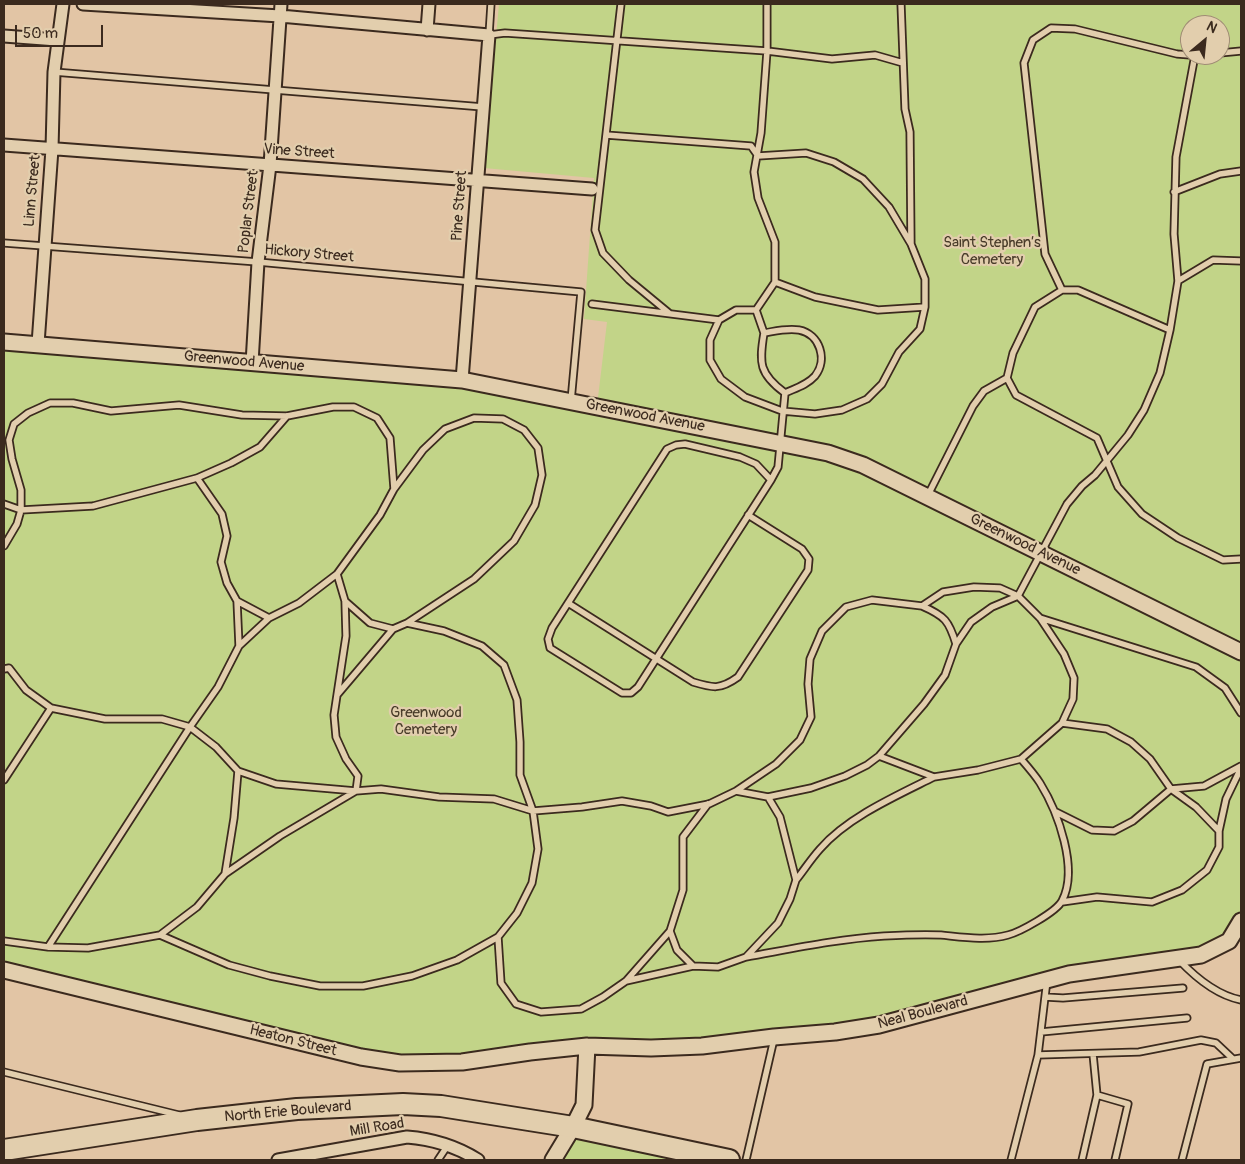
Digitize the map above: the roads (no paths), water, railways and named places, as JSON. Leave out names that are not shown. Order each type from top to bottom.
[{"type":"highway","name":"North Erie Boulevard","points":[[4,1150],[197,1120],[297,1109],[403,1104],[441,1106],[573,1127],[729,1160]]},
{"type":"street","name":"Linn Street","points":[[38,344],[52,149],[54,72],[63,4]]},
{"type":"street","points":[[83,4],[137,5],[489,35]]},
{"type":"street","name":"Poplar Street","points":[[252,363],[258,262],[270,165],[281,4]]},
{"type":"street","points":[[427,30],[429,4]]},
{"type":"street","name":"Pine Street","points":[[462,380],[489,35]]},
{"type":"street","points":[[4,36],[57,40]]},
{"type":"street","name":"Vine Street","points":[[4,145],[592,189]]},
{"type":"street","name":"Greenwood Avenue","points":[[4,342],[462,380],[828,453],[863,465],[1241,652]]},
{"type":"street","name":"Neal Boulevard","points":[[587,1046],[660,1048],[702,1046],[774,1036],[835,1032],[879,1025],[1068,974],[1201,955],[1229,941],[1241,921]]},
{"type":"street","name":"Heaton Street","points":[[4,970],[361,1057],[400,1063],[462,1062],[587,1046]]},
{"type":"street","points":[[553,1160],[584,1105],[587,1046]]},
{"type":"street","name":"Mill Road","points":[[278,1160],[407,1137],[427,1138],[448,1145],[478,1160]]},
{"type":"street","points":[[333,1160],[340,1150]]},
{"type":"lane","points":[[491,4],[489,35],[505,33],[767,50],[832,59],[875,54],[903,63]]},
{"type":"lane","points":[[621,4],[595,230],[603,253],[629,280],[669,313]]},
{"type":"lane","points":[[756,310],[775,282],[774,242],[758,198],[754,172],[761,133],[767,50],[767,4]]},
{"type":"lane","points":[[901,4],[905,109],[910,132],[911,244]]},
{"type":"lane","points":[[1062,290],[1045,254],[1024,63],[1033,40],[1051,28],[1075,30],[1180,54]]},
{"type":"lane","points":[[736,791],[768,797],[811,788],[867,766],[879,756],[924,704],[945,675],[956,644],[971,622],[992,607],[1018,596],[1067,504],[1128,436],[1144,410],[1160,373],[1170,330],[1178,280],[1174,234],[1176,156],[1191,65]]},
{"type":"lane","points":[[54,72],[483,107]]},
{"type":"lane","points":[[606,135],[751,146],[758,156]]},
{"type":"lane","points":[[756,310],[736,310],[719,320],[710,340],[710,360],[721,379],[745,397],[782,411],[815,414],[842,410],[867,399],[882,384],[899,352],[920,329],[925,307],[925,279],[911,244],[889,207],[863,179],[834,162],[806,153],[758,156]]},
{"type":"lane","points":[[1174,192],[1220,174],[1241,171]]},
{"type":"lane","name":"Hickory Street","points":[[4,243],[258,262],[581,292],[571,401]]},
{"type":"lane","points":[[1178,280],[1214,260],[1241,261]]},
{"type":"lane","points":[[775,282],[815,298],[878,310],[925,307]]},
{"type":"lane","points":[[928,497],[973,406],[984,391],[1006,378],[1014,353],[1035,307],[1062,290],[1078,290],[1170,330]]},
{"type":"lane","points":[[592,304],[719,320]]},
{"type":"lane","points":[[756,310],[764,333],[761,351],[762,369],[770,382],[785,392]]},
{"type":"lane","points":[[764,333],[801,330],[814,337],[820,349],[822,363],[816,375],[805,385],[785,392]]},
{"type":"lane","points":[[1006,378],[1016,395],[1097,438],[1118,487],[1142,514],[1178,538],[1223,560],[1241,559]]},
{"type":"lane","points":[[770,480],[756,464],[740,457],[685,444],[667,449],[552,628],[548,638],[550,648],[622,693],[631,693],[638,687],[748,515],[770,480],[778,467],[785,392]]},
{"type":"lane","points":[[4,546],[17,524],[21,510],[21,490],[12,459],[9,440],[14,424],[28,413],[50,404],[73,403],[111,411],[179,406],[242,415],[286,416],[333,407],[354,408],[377,418],[390,438],[394,489]]},
{"type":"lane","points":[[4,504],[21,510],[93,506],[197,478],[260,448],[286,416]]},
{"type":"lane","points":[[48,947],[190,727],[218,687],[239,646],[269,618],[299,603],[337,574],[380,515],[394,489],[423,450],[445,429],[474,418],[503,419],[524,430],[538,448],[542,475],[535,505],[514,541],[474,579],[407,623],[393,629],[337,695]]},
{"type":"lane","points":[[197,478],[222,514],[227,536],[221,562],[227,583],[236,601],[239,646]]},
{"type":"lane","points":[[568,602],[692,682],[712,688],[727,685],[738,677],[808,570],[809,559],[802,550],[748,515]]},
{"type":"lane","points":[[337,574],[345,601],[346,636],[334,715],[336,738],[346,759],[358,776],[356,791]]},
{"type":"lane","points":[[746,957],[778,923],[790,899],[796,880],[820,848],[844,827],[884,802],[934,777],[978,770],[1022,759],[1062,722],[1073,699],[1074,678],[1064,654],[1040,618],[1018,596],[1000,588],[974,587],[942,592],[922,606]]},
{"type":"lane","points":[[4,668],[9,668],[26,690],[51,708],[105,720],[162,719],[190,727],[216,746],[238,770],[276,784],[356,791],[380,789],[439,797],[494,800],[533,811],[622,801],[651,806],[668,812],[709,804],[736,791],[776,764],[800,740],[811,717],[808,684],[810,659],[822,631],[846,607],[872,600],[922,606],[937,613],[950,625],[956,644]]},
{"type":"lane","points":[[236,601],[269,618]]},
{"type":"lane","points":[[345,601],[370,623],[393,629]]},
{"type":"lane","points":[[1040,618],[1196,667],[1225,688],[1241,713]]},
{"type":"lane","points":[[160,935],[229,965],[270,976],[320,986],[363,986],[412,976],[457,960],[498,937],[517,913],[532,883],[538,849],[533,811],[520,775],[517,700],[504,665],[482,646],[444,631],[407,623]]},
{"type":"lane","points":[[4,780],[51,708]]},
{"type":"lane","points":[[1062,722],[1107,729],[1131,742],[1150,759],[1171,789],[1196,807],[1219,831]]},
{"type":"lane","points":[[879,756],[934,777]]},
{"type":"lane","points":[[1022,759],[1040,782],[1056,812],[1065,844],[1069,876],[1062,902]]},
{"type":"lane","points":[[1056,812],[1092,830],[1114,831],[1133,821],[1171,789],[1204,786],[1241,767]]},
{"type":"lane","points":[[626,981],[693,966],[718,967],[746,957],[884,936],[938,935],[979,938],[1008,936],[1042,919],[1062,902],[1097,897],[1152,902],[1182,890],[1207,870],[1219,847],[1219,831],[1226,799],[1241,767]]},
{"type":"lane","points":[[226,874],[234,818],[238,770]]},
{"type":"lane","points":[[4,941],[48,947],[88,948],[160,935],[197,907],[226,874],[280,836],[356,791]]},
{"type":"lane","points":[[768,797],[780,817],[796,880]]},
{"type":"lane","points":[[498,937],[501,983],[516,1004],[541,1012],[581,1009],[603,997],[626,981],[670,931],[682,890],[683,837],[709,804]]},
{"type":"lane","points":[[670,931],[677,950],[693,966]]},
{"type":"lane","points":[[1177,959],[1191,973],[1214,990],[1241,1000]]},
{"type":"lane","points":[[1011,1160],[1038,1055],[1047,980]]},
{"type":"lane","points":[[1045,997],[1063,998],[1183,988]]},
{"type":"lane","points":[[1041,1032],[1187,1018]]},
{"type":"lane","points":[[746,1160],[774,1036]]},
{"type":"lane","points":[[1038,1055],[1139,1052],[1201,1040],[1216,1043],[1233,1059]]},
{"type":"lane","points":[[1082,1160],[1097,1095],[1093,1054]]},
{"type":"lane","points":[[1182,1160],[1207,1064],[1241,1058]]},
{"type":"lane","points":[[4,1072],[197,1120]]},
{"type":"lane","points":[[1097,1095],[1128,1104],[1115,1160]]},
{"type":"lane","points":[[438,1160],[448,1145]]},
{"type":"park label","name":"Saint Stephen’s Cemetery","points":[[992,252]]},
{"type":"park label","name":"Greenwood Cemetery","points":[[426,722]]}]
